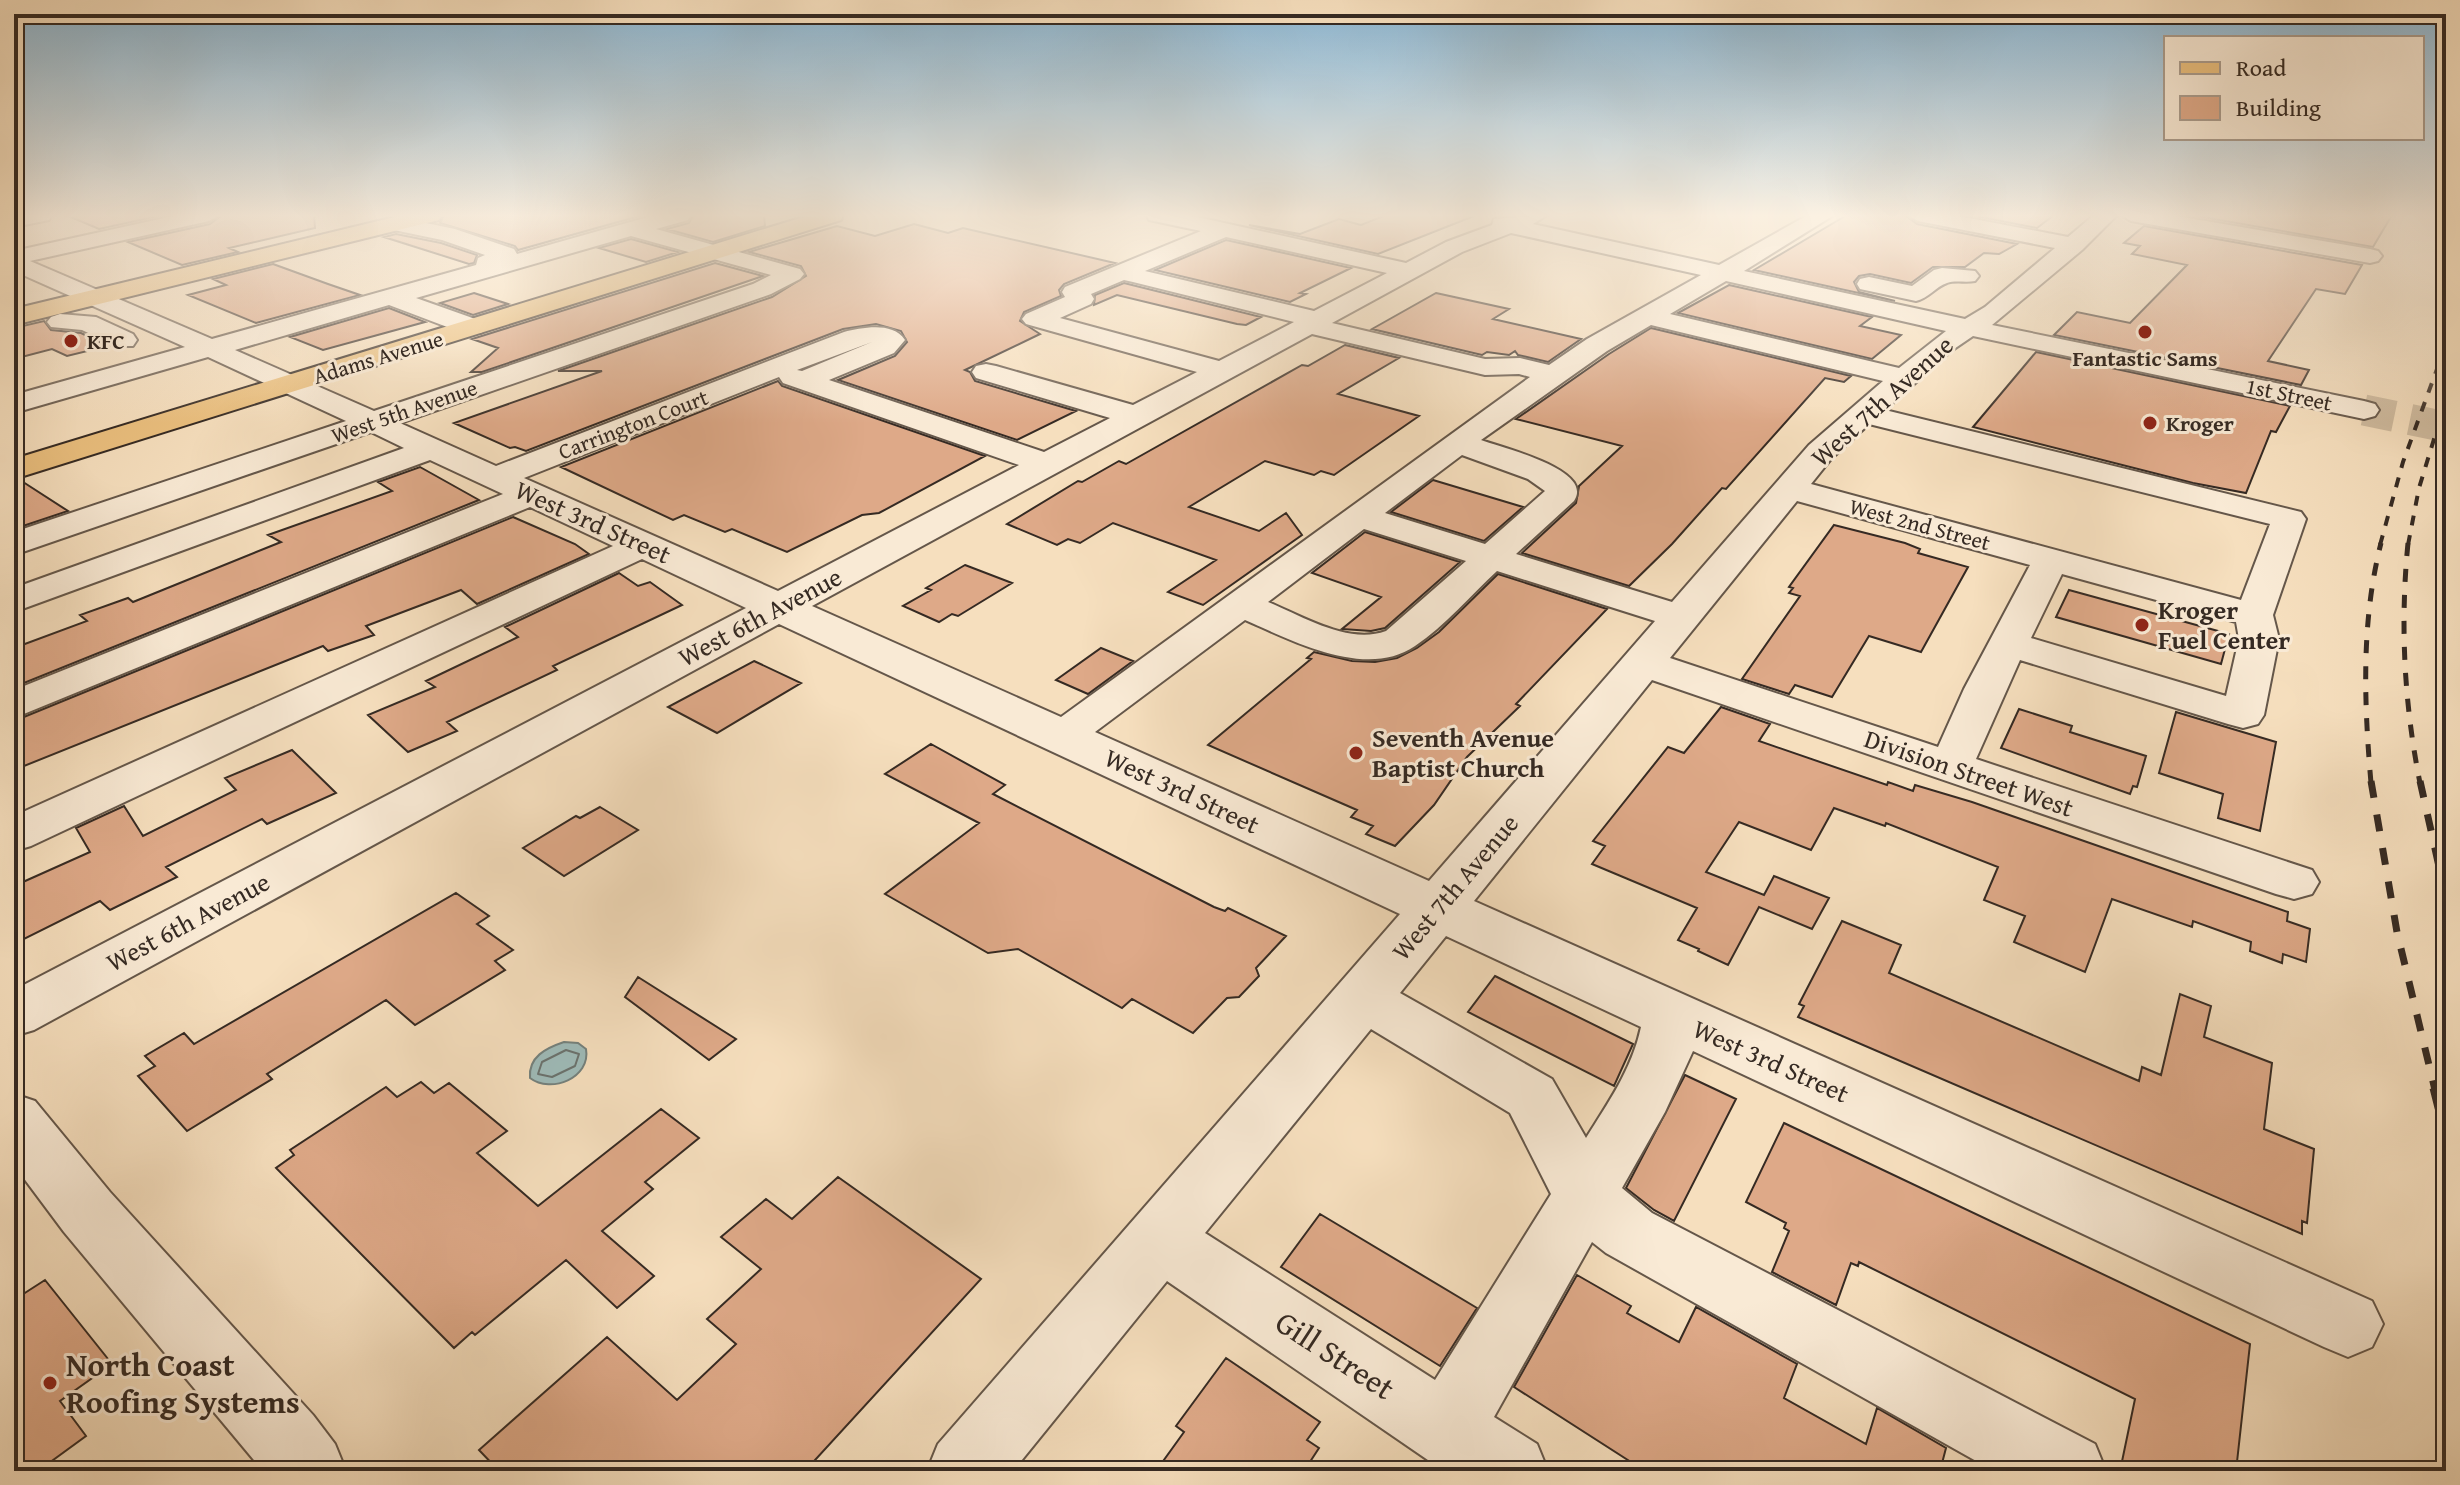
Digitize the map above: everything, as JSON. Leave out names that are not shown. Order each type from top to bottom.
[{"type":"main road","points":[[14,317],[150,284]]},
{"type":"main road","name":"Adams Avenue","points":[[14,469],[610,284]]},
{"type":"street","name":"West 3rd Street","points":[[64,284],[532,494],[2348,1324]]},
{"type":"street","points":[[14,404],[435,284]]},
{"type":"street","name":"West 5th Avenue","points":[[14,544],[771,284]]},
{"type":"street","points":[[1093,284],[1074,292],[1082,299],[1035,319],[1224,371]]},
{"type":"street","points":[[1168,284],[1485,367],[1520,366],[1554,375]]},
{"type":"street","name":"West 6th Avenue","points":[[14,1015],[1386,284]]},
{"type":"street","points":[[1063,736],[1554,375],[1703,284]]},
{"type":"street","name":"1st Street","points":[[1773,284],[1892,311],[1971,309],[2364,410]]},
{"type":"street","points":[[1839,299],[1861,284]]},
{"type":"street","points":[[1869,284],[1971,309],[2027,284]]},
{"type":"street","points":[[1892,311],[1929,284]]},
{"type":"street","points":[[1968,284],[1971,309]]},
{"type":"street","points":[[2006,284],[2023,288]]},
{"type":"street","points":[[390,297],[472,327]]},
{"type":"street","name":"West 7th Avenue","points":[[965,1471],[1788,488],[1861,413],[1941,345],[1971,309]]},
{"type":"street","points":[[1648,316],[1902,377]]},
{"type":"street","points":[[60,322],[87,322],[132,344],[131,350],[122,355]]},
{"type":"street","name":"Carrington Court","points":[[494,478],[859,336],[880,334],[892,340],[884,347],[804,380]]},
{"type":"street","points":[[772,369],[1048,464]]},
{"type":"street","points":[[986,372],[1137,416]]},
{"type":"street","points":[[1861,413],[2289,519],[2254,615],[2259,639],[2243,715],[2008,644]]},
{"type":"street","points":[[1240,604],[1358,648],[1387,647],[1400,639],[1562,494],[1562,486],[1539,472],[1460,443]]},
{"type":"street","points":[[14,601],[431,449]]},
{"type":"street","name":"West 2nd Street","points":[[1788,488],[2254,615]]},
{"type":"street","points":[[14,705],[532,494]]},
{"type":"street","points":[[1359,516],[1681,617]]},
{"type":"street","points":[[14,835],[644,545]]},
{"type":"street","points":[[1950,766],[2051,560]]},
{"type":"street","name":"Division Street West","points":[[1643,663],[2294,882]]},
{"type":"street","points":[[1362,997],[1531,1096],[1584,1195],[1629,1233],[2068,1471]]},
{"type":"street","points":[[1447,1429],[1644,1095],[1665,1049],[1672,1015]]},
{"type":"street","points":[[14,1119],[87,1212],[287,1441],[308,1471]]},
{"type":"street","name":"Gill Street","points":[[1159,1239],[1510,1471]]},
{"type":"water","points":[[564,1042],[578,1043],[586,1049],[586,1059],[576,1075],[558,1084],[539,1083],[530,1078],[535,1059],[545,1050]]},
{"type":"building","points":[[330,284],[360,295],[256,323],[188,295],[226,285]]},
{"type":"building","points":[[647,284],[739,284],[482,372],[471,372],[498,348],[472,339]]},
{"type":"building","points":[[793,284],[1064,284],[1059,290],[1061,296],[1024,312],[1020,321],[1040,334],[965,370],[975,381],[1076,411],[1017,440],[838,380],[895,356],[907,342],[901,331],[876,324],[843,329],[526,451],[510,448],[454,423],[602,371],[558,371],[772,297]]},
{"type":"building","points":[[1121,284],[1129,284],[1261,317],[1246,325],[1237,324],[1117,295],[1094,305],[1095,295]]},
{"type":"building","points":[[1215,284],[1318,284],[1290,302]]},
{"type":"building","points":[[1819,284],[1855,284],[1859,292],[1895,301]]},
{"type":"building","points":[[2168,284],[2351,284],[2345,294],[2316,289],[2268,361],[2309,370],[2301,385],[2054,335],[2077,312],[2130,323]]},
{"type":"building","points":[[1729,285],[1872,317],[1860,326],[1901,335],[1872,359],[1678,313]]},
{"type":"building","points":[[474,293],[508,304],[473,315],[440,303]]},
{"type":"building","points":[[1436,293],[1509,309],[1493,319],[1581,339],[1548,362],[1518,355],[1515,351],[1509,355],[1487,352],[1482,355],[1372,329]]},
{"type":"building","points":[[389,308],[425,322],[323,350],[290,337]]},
{"type":"building","points":[[44,321],[51,330],[81,333],[108,346],[67,356],[52,349],[14,359],[14,328]]},
{"type":"building","points":[[1651,328],[1851,376],[1844,382],[1825,378],[1726,489],[1722,488],[1629,586],[1522,553],[1576,503],[1579,486],[1622,446],[1516,419]]},
{"type":"building","points":[[1345,345],[1399,358],[1338,394],[1419,416],[1334,475],[1321,471],[1314,475],[1265,461],[1189,507],[1259,531],[1286,513],[1302,535],[1203,605],[1168,592],[1216,560],[1113,523],[1080,543],[1068,539],[1057,545],[1007,524],[1078,481],[1082,482],[1119,461],[1126,464],[1302,365],[1308,366]]},
{"type":"building","name":"Kroger","points":[[2036,352],[2290,406],[2276,432],[2271,431],[2246,493],[2193,483],[1973,427]]},
{"type":"building","points":[[778,381],[782,386],[985,456],[879,513],[862,515],[787,552],[732,529],[725,532],[684,515],[673,520],[561,467]]},
{"type":"building","points":[[420,467],[479,500],[14,687],[14,648],[87,621],[80,615],[128,598],[133,602],[281,542],[268,535],[392,491],[378,482]]},
{"type":"building","points":[[20,480],[68,511],[14,529],[14,482]]},
{"type":"building","points":[[1433,480],[1523,507],[1484,541],[1391,512]]},
{"type":"building","points":[[513,517],[575,544],[589,554],[477,604],[461,590],[366,626],[374,635],[328,651],[323,646],[14,770],[14,721]]},
{"type":"building","points":[[1834,525],[1905,543],[1920,549],[1918,553],[1968,567],[1921,652],[1869,636],[1832,697],[1795,685],[1789,694],[1742,679],[1800,596],[1789,593],[1793,588],[1789,587]]},
{"type":"building","points":[[1365,532],[1460,562],[1385,628],[1371,631],[1342,629],[1381,597],[1312,573]]},
{"type":"building","points":[[965,565],[1012,583],[958,616],[952,614],[939,622],[903,606],[931,590],[926,588]]},
{"type":"building","points":[[619,573],[638,586],[650,582],[682,605],[553,666],[557,670],[447,722],[457,731],[408,752],[368,715],[435,687],[426,681],[518,637],[505,627]]},
{"type":"building","points":[[1498,574],[1607,609],[1516,704],[1520,706],[1467,757],[1434,805],[1395,846],[1366,834],[1373,826],[1351,817],[1357,810],[1208,745],[1311,659],[1307,658],[1314,652],[1352,661],[1375,662],[1397,658],[1439,632]]},
{"type":"building","name":"Kroger Fuel Center","points":[[2069,590],[2229,634],[2221,664],[2056,617]]},
{"type":"building","points":[[1101,648],[1133,661],[1088,694],[1056,680]]},
{"type":"building","points":[[754,661],[801,683],[717,733],[668,707]]},
{"type":"building","points":[[1721,707],[1770,724],[1759,741],[1887,785],[1888,782],[1913,791],[1915,785],[1972,802],[2288,912],[2287,921],[2310,929],[2306,962],[2283,954],[2282,963],[2250,951],[2251,942],[2193,921],[2192,927],[2112,899],[2085,972],[2014,942],[2025,916],[1984,900],[1998,867],[1886,823],[1885,826],[1834,808],[1811,850],[1739,822],[1706,872],[1764,895],[1774,876],[1829,898],[1812,929],[1759,907],[1728,965],[1678,940],[1697,908],[1592,864],[1605,846],[1593,841],[1668,747],[1684,753]]},
{"type":"building","points":[[2019,709],[2072,726],[2070,732],[2146,756],[2137,787],[2133,786],[2130,794],[2001,748]]},
{"type":"building","points":[[2176,712],[2276,742],[2260,831],[2218,818],[2223,794],[2159,773]]},
{"type":"building","points":[[931,744],[1005,785],[993,794],[1214,907],[1225,911],[1228,908],[1286,936],[1256,968],[1259,976],[1239,997],[1227,998],[1193,1033],[1132,999],[1122,1008],[1018,949],[988,953],[885,894],[979,823],[885,774]]},
{"type":"building","points":[[292,750],[336,793],[267,824],[262,819],[166,867],[177,877],[110,910],[100,901],[14,944],[14,886],[90,852],[76,828],[124,806],[143,836],[236,790],[225,778]]},
{"type":"building","points":[[600,807],[638,830],[564,876],[523,848],[576,816],[580,818]]},
{"type":"building","points":[[456,893],[489,916],[477,924],[513,950],[495,961],[505,970],[415,1025],[386,1000],[267,1074],[272,1079],[187,1131],[138,1076],[155,1066],[145,1056],[184,1033],[194,1044]]},
{"type":"building","points":[[1842,921],[1901,945],[1889,973],[2139,1081],[2142,1067],[2161,1075],[2180,994],[2211,1006],[2204,1037],[2272,1063],[2264,1129],[2314,1149],[2307,1223],[2302,1221],[2302,1234],[1798,1017],[1804,1006],[1799,1004]]},
{"type":"building","points":[[1495,976],[1633,1044],[1614,1086],[1468,1012]]},
{"type":"building","points":[[638,977],[736,1039],[709,1060],[625,997]]},
{"type":"building","points":[[1685,1075],[1736,1099],[1674,1221],[1626,1188]]},
{"type":"building","points":[[421,1082],[434,1093],[449,1083],[507,1131],[477,1153],[538,1206],[661,1109],[699,1138],[645,1182],[653,1189],[602,1231],[654,1276],[617,1308],[566,1260],[475,1335],[472,1332],[454,1348],[276,1168],[294,1155],[290,1150],[386,1087],[397,1097]]},
{"type":"building","points":[[1784,1123],[2250,1344],[2236,1471],[2120,1471],[2135,1399],[1859,1262],[1858,1266],[1851,1263],[1836,1305],[1772,1272],[1789,1231],[1784,1228],[1786,1223],[1746,1202]]},
{"type":"building","points":[[838,1177],[981,1279],[805,1471],[499,1471],[479,1450],[607,1337],[677,1400],[736,1344],[707,1319],[761,1269],[721,1237],[766,1199],[792,1219]]},
{"type":"building","points":[[1320,1214],[1477,1308],[1440,1366],[1281,1267]]},
{"type":"building","points":[[1577,1275],[1631,1306],[1627,1313],[1679,1342],[1696,1307],[1797,1364],[1784,1398],[1866,1444],[1877,1408],[1946,1448],[1940,1471],[1645,1471],[1514,1387]]},
{"type":"building","name":"North Coast Roofing Systems","points":[[45,1280],[112,1364],[60,1401],[86,1436],[38,1471],[14,1471],[14,1300]]},
{"type":"building","points":[[1226,1358],[1320,1422],[1307,1440],[1319,1448],[1304,1471],[1156,1471],[1184,1432],[1176,1426]]},
{"type":"tunnel","points":[[2364,410],[2446,427]]},
{"type":"railway","points":[[2440,360],[2446,345]]},
{"type":"railway","points":[[2380,545],[2403,462],[2441,358]]},
{"type":"railway","points":[[2408,545],[2419,488],[2446,400]]},
{"type":"railway","points":[[2371,783],[2367,632],[2381,543]]},
{"type":"railway","points":[[2408,543],[2404,603],[2405,663],[2410,723],[2420,783]]},
{"type":"railway","points":[[2371,781],[2397,932],[2435,1090]]},
{"type":"railway","points":[[2420,781],[2446,898]]},
{"type":"railway","points":[[2434,1088],[2446,1135]]},
{"type":"place","name":"Fantastic Sams","points":[[2145,332]]},
{"type":"place","name":"KFC","points":[[71,341]]},
{"type":"place","name":"Kroger","points":[[2150,423]]},
{"type":"place","name":"Kroger Fuel Center","points":[[2142,625]]},
{"type":"place","name":"Seventh Avenue Baptist Church","points":[[1356,753]]},
{"type":"place","name":"North Coast Roofing Systems","points":[[50,1383]]}]
